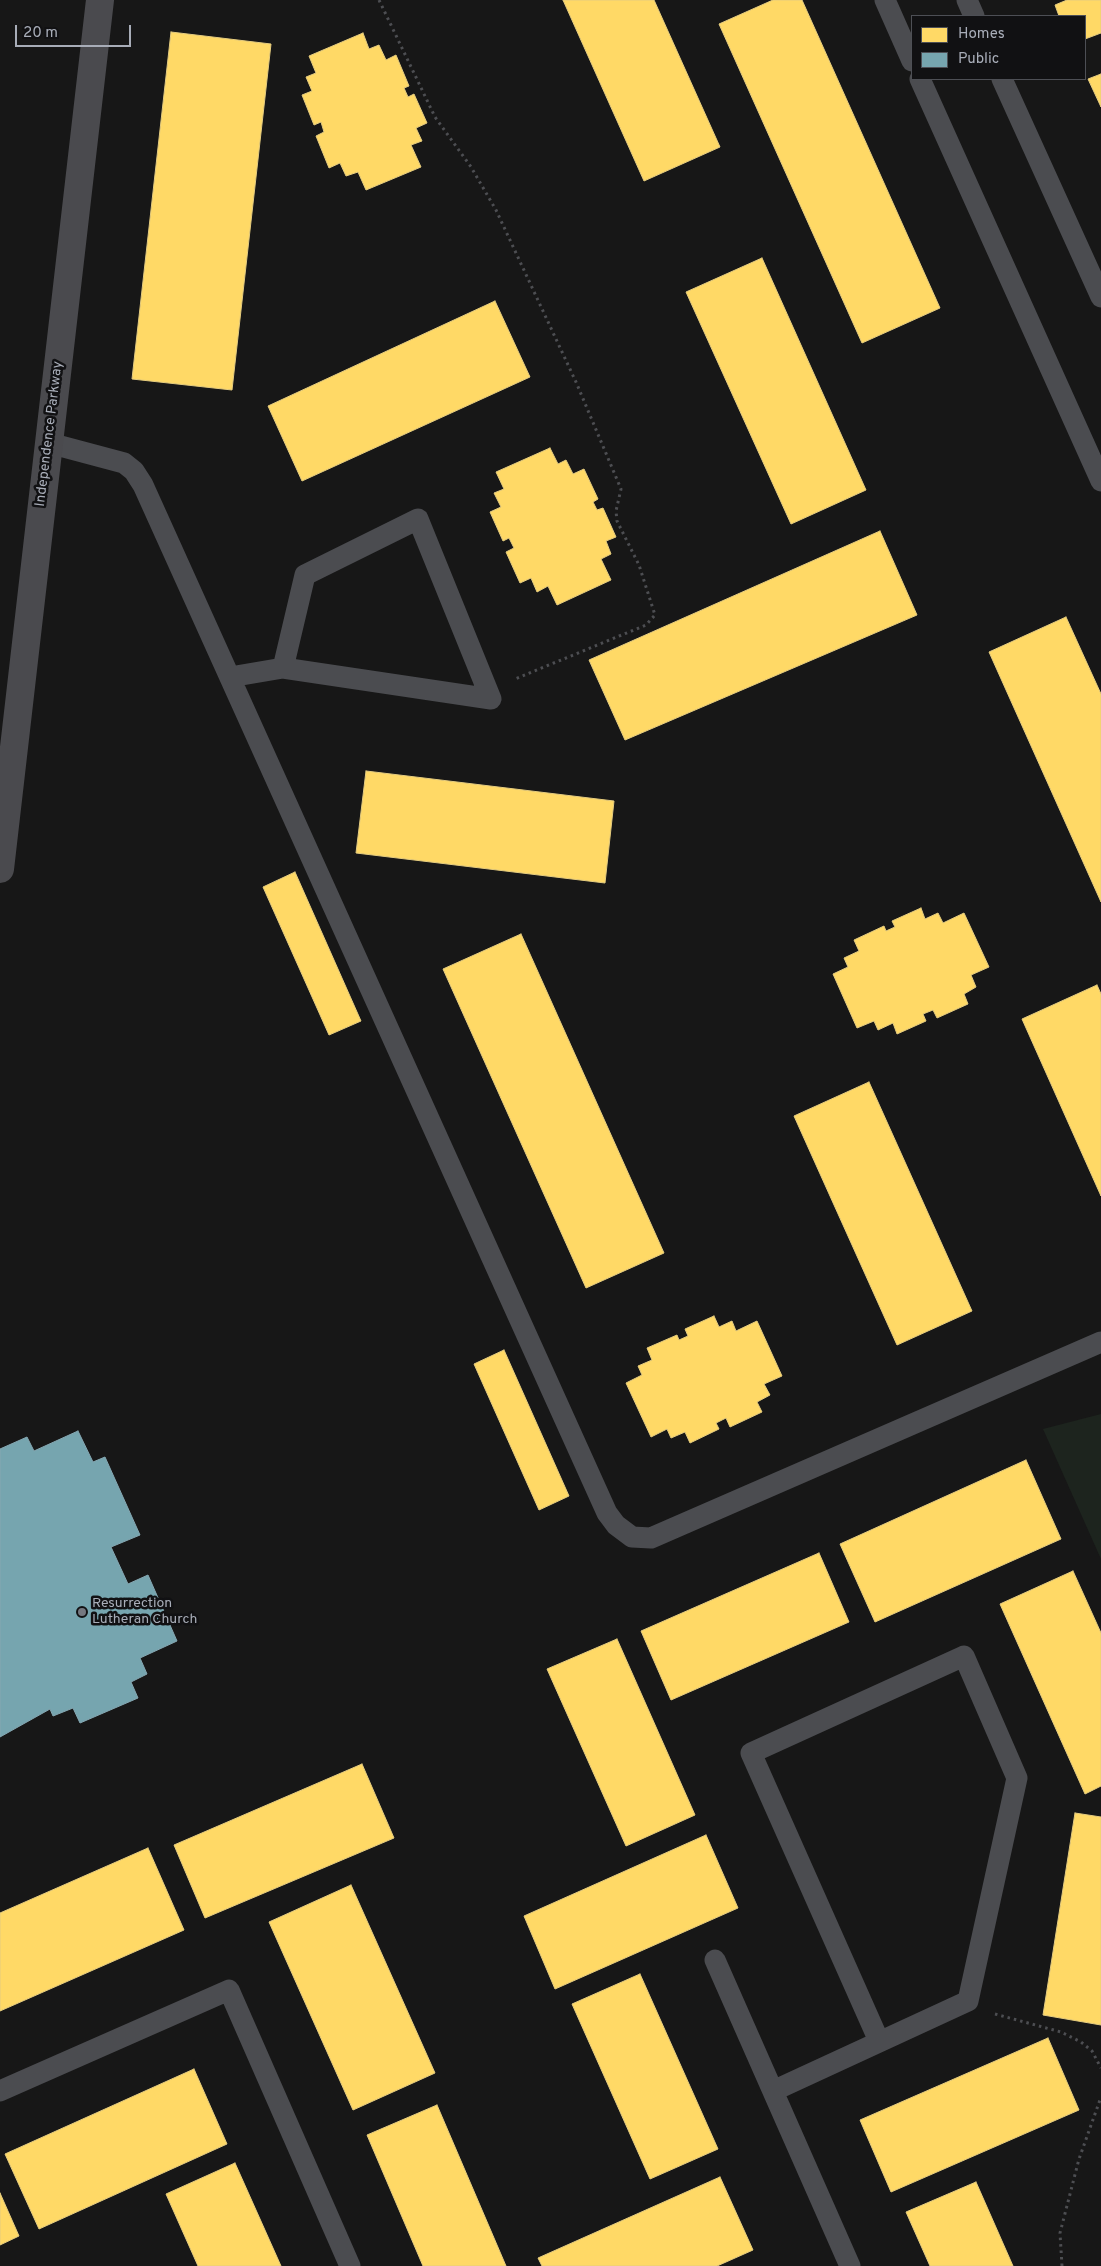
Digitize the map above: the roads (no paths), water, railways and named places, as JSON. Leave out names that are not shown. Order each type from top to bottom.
[{"type":"main road","name":"Independence Parkway","points":[[0,869],[6,762],[49,443],[100,0]]},
{"type":"lane","points":[[884,0],[911,60]]},
{"type":"lane","points":[[967,0],[974,15]]},
{"type":"lane","points":[[920,80],[1101,481]]},
{"type":"lane","points":[[1002,80],[1101,297]]},
{"type":"lane","points":[[49,443],[124,463],[134,471],[143,485],[607,1513],[616,1525],[632,1537],[651,1538],[1101,1342]]},
{"type":"lane","points":[[230,677],[283,668],[491,699],[418,519],[306,575],[283,668]]},
{"type":"lane","points":[[774,2091],[878,2040],[968,2000],[1017,1778],[964,1656],[751,1753],[878,2040]]},
{"type":"lane","points":[[715,1960],[850,2266]]},
{"type":"lane","points":[[0,2091],[229,1990],[350,2266]]},
{"type":"place","name":"Resurrection Lutheran Church","points":[[82,1612]]}]
